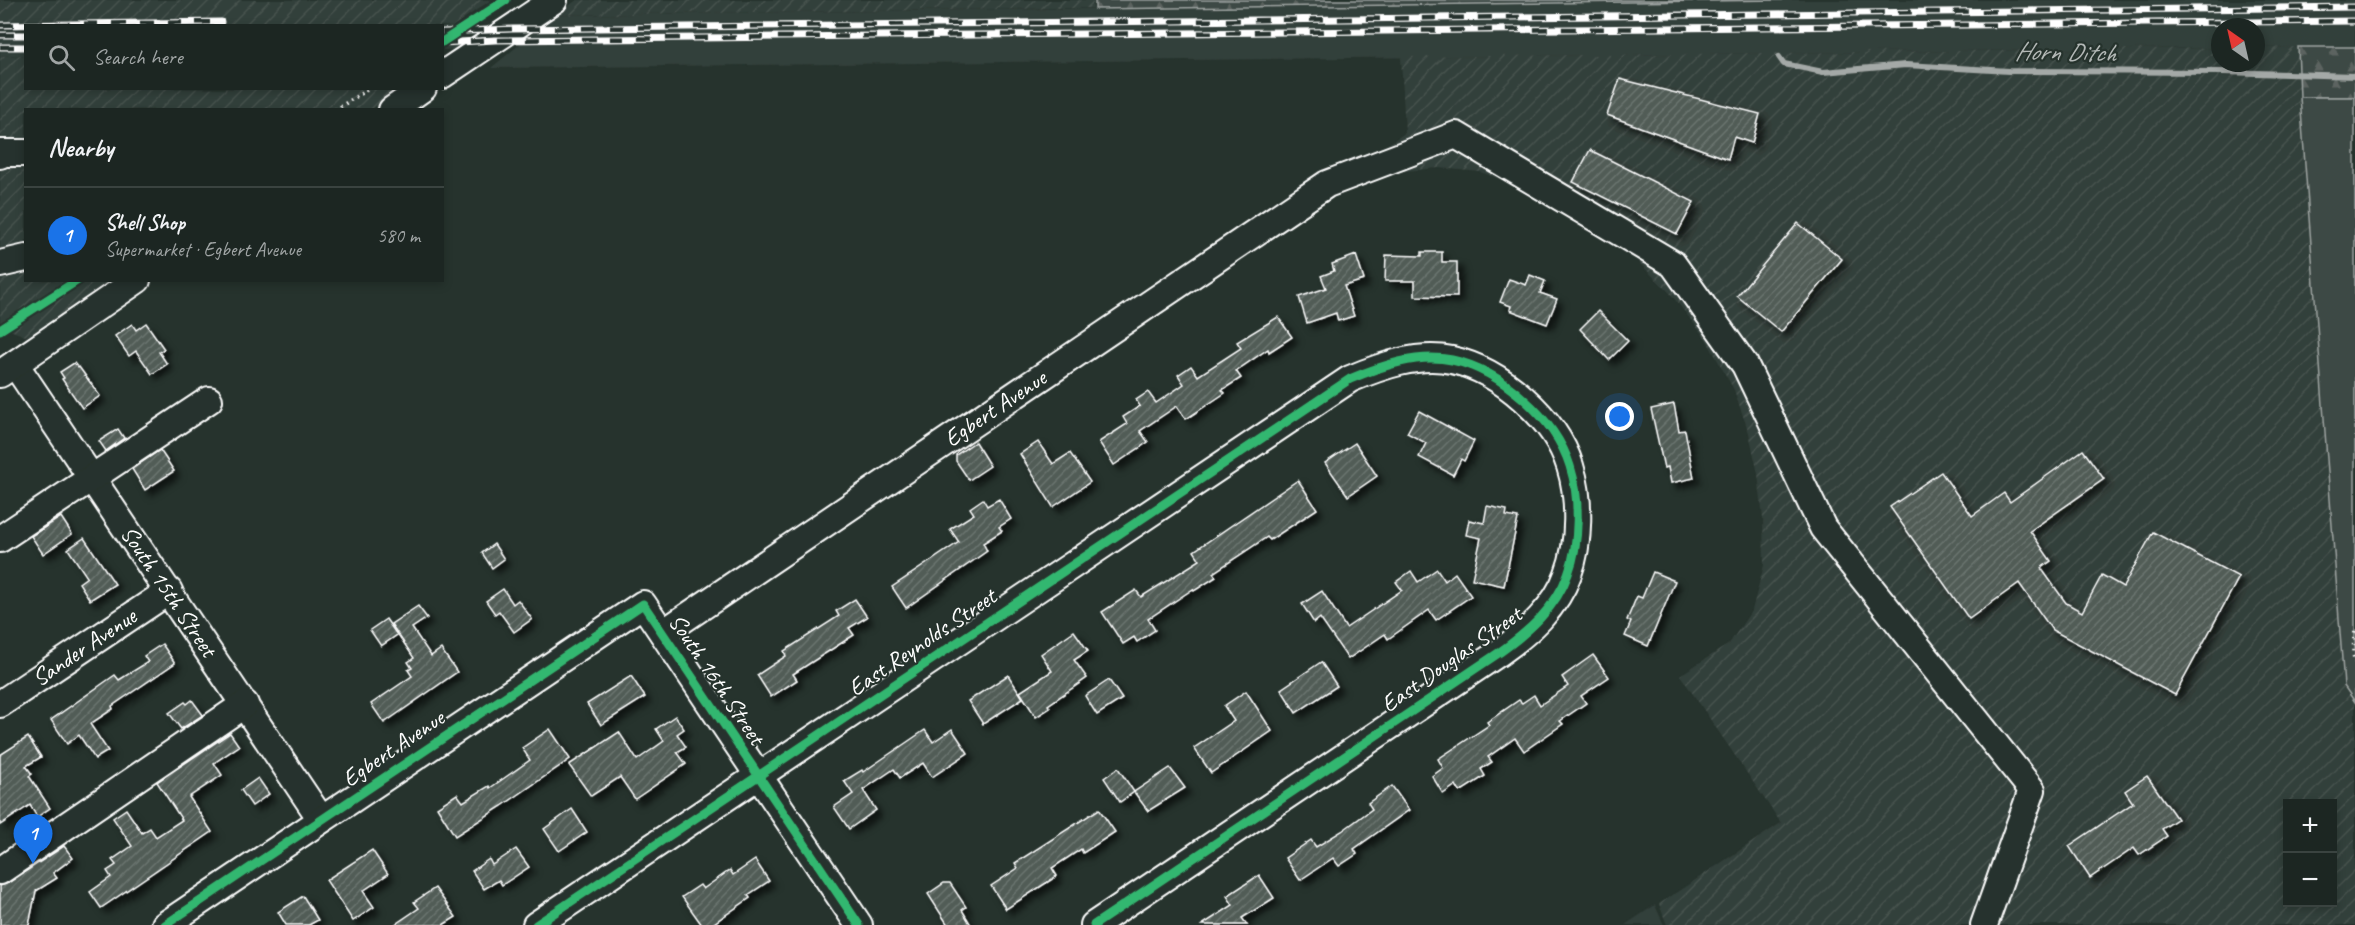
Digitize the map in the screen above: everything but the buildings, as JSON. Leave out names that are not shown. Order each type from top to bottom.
[{"type":"street","points":[[444,74],[554,0]]},
{"type":"street","points":[[395,108],[420,90]]},
{"type":"street","name":"Egbert Avenue","points":[[663,633],[1327,184],[1456,135],[1673,264],[1745,365],[1823,528],[2032,790],[1984,925]]},
{"type":"street","points":[[0,155],[0,153],[24,153]]},
{"type":"street","points":[[0,264],[24,258]]},
{"type":"street","points":[[7,369],[134,282]]},
{"type":"street","name":"East Douglas Street","points":[[1094,925],[1521,637],[1539,620],[1569,573],[1575,545],[1576,518],[1575,489],[1570,464],[1557,439],[1540,417],[1502,381],[1478,368],[1451,360],[1423,359],[1396,363],[1370,371],[1329,391]]},
{"type":"street","name":"South 15th Street","points":[[7,369],[92,477],[321,819]]},
{"type":"street","name":"East Reynolds Street","points":[[536,925],[1329,391]]},
{"type":"street","points":[[0,539],[208,400]]},
{"type":"street","name":"Sander Avenue","points":[[0,704],[169,591]]},
{"type":"street","name":"Egbert Avenue","points":[[165,925],[643,604]]},
{"type":"street","name":"South 16th Street","points":[[643,604],[859,925]]},
{"type":"street","points":[[0,871],[245,704]]},
{"type":"path","points":[[444,41],[506,0]]},
{"type":"path","points":[[338,108],[367,90]]},
{"type":"path","points":[[0,330],[75,282]]},
{"type":"path","points":[[2355,632],[2353,653],[2355,662]]},
{"type":"shaded area","points":[[0,0],[491,0],[453,26],[444,26],[444,24],[24,24],[24,29],[0,29]]},
{"type":"shaded area","points":[[577,0],[1093,0],[1093,8],[555,15]]},
{"type":"shaded area","points":[[1770,0],[2355,0],[2355,47],[2265,48],[2265,18],[2211,18],[2211,48],[491,68],[555,15]]},
{"type":"shaded area","points":[[453,26],[461,49],[444,50],[444,27]]},
{"type":"shaded area","points":[[24,31],[24,55],[0,56],[0,32]]},
{"type":"shaded area","points":[[2298,47],[2344,686],[2355,702],[2355,925],[1667,925],[1659,904],[1781,823],[1680,675],[1729,644],[1752,610],[1764,565],[1763,519],[1758,474],[1749,433],[1734,390],[1706,339],[1669,292],[1628,252],[1533,190],[1480,172],[1439,168],[1361,175],[1327,184],[1405,133],[1401,57],[2211,48],[2211,72],[2265,72],[2265,48]]},
{"type":"shaded area","points":[[24,55],[24,90],[401,90],[374,108],[24,108],[24,282],[117,282],[39,334],[25,336],[0,326],[0,56]]},
{"type":"shaded area","points":[[1655,905],[1664,925],[1625,925]]},
{"type":"green space","points":[[1095,0],[1783,0],[1095,9]]},
{"type":"green space","points":[[2298,47],[2355,47],[2355,97],[2300,97]]},
{"type":"green space","points":[[2300,97],[2355,97],[2355,702],[2344,686]]},
{"type":"waterway","name":"Horn Ditch","points":[[1779,57],[1784,64],[1823,72],[1906,65],[2009,71],[2224,72],[2355,76]]},
{"type":"railway","points":[[444,32],[512,29],[2355,7]]},
{"type":"railway","points":[[444,43],[495,40],[2355,21]]},
{"type":"railway","points":[[74,24],[221,22]]},
{"type":"railway","points":[[0,25],[24,25]]},
{"type":"railway","points":[[0,35],[24,35]]},
{"type":"railway","points":[[0,47],[24,47]]},
{"type":"cycle path","points":[[444,41],[506,0]]},
{"type":"cycle path","points":[[0,330],[75,282]]},
{"type":"cycle path","points":[[536,925],[1350,379],[1400,362],[1439,358],[1470,365],[1506,385],[1539,414],[1552,431],[1563,448],[1576,492],[1577,534],[1572,562],[1563,586],[1549,608],[1521,636],[1500,652],[1094,925]]},
{"type":"cycle path","points":[[165,925],[643,604],[859,925]]},
{"type":"place","name":"Shell Shop","points":[[33,864]]}]
